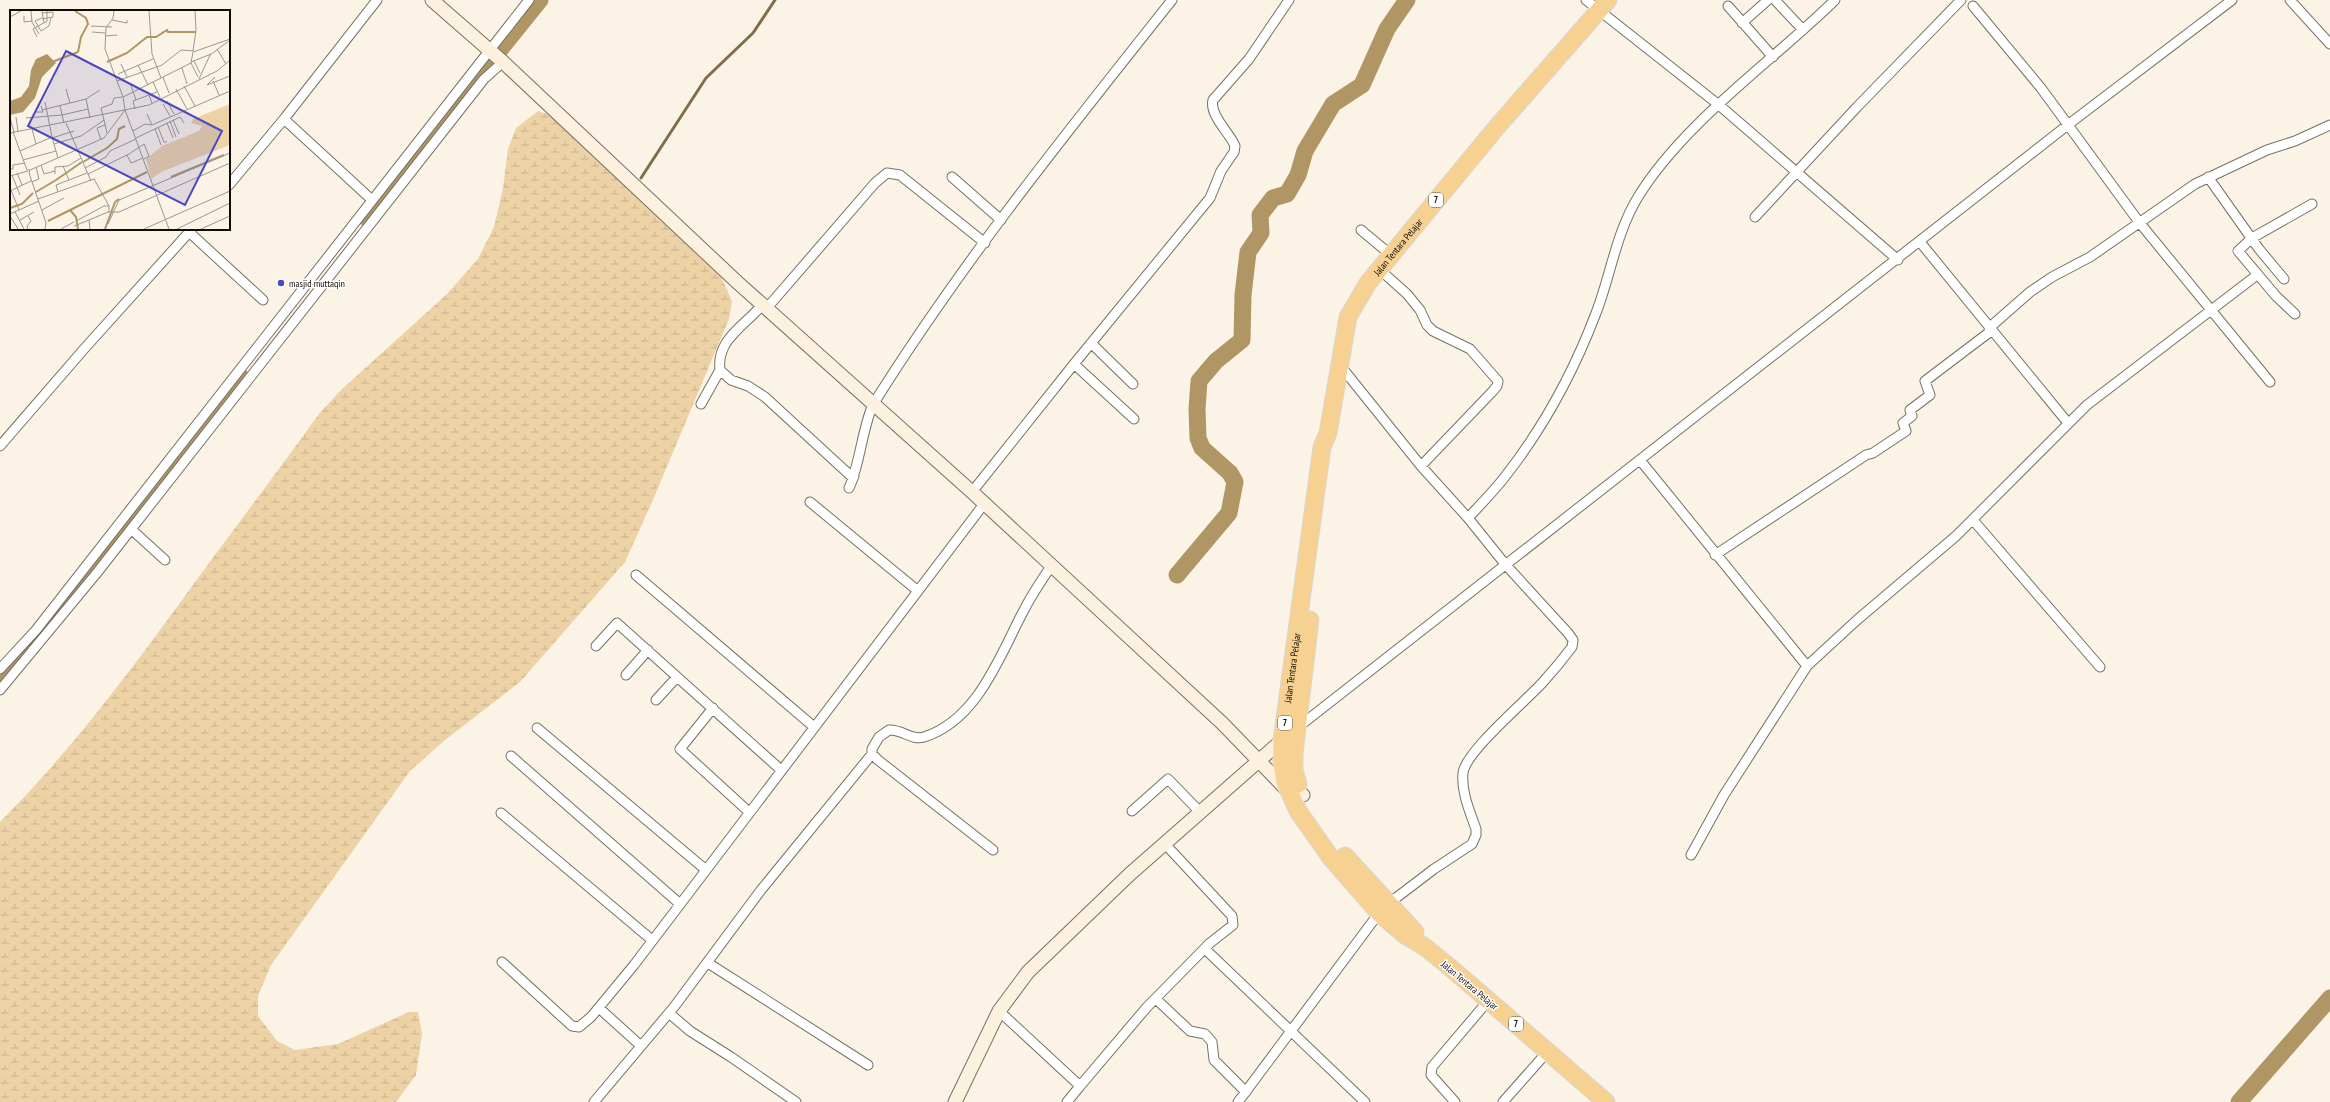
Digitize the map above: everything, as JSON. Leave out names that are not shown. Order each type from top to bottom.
[{"type":"highway","name":"Jalan Tentara Pelajar","points":[[1598,4],[1379,269],[1368,283],[1348,317],[1338,363],[1328,433],[1322,447],[1282,740],[1283,772],[1295,793],[1307,825],[1331,858],[1384,908],[1404,936],[1425,947],[1606,1102]]},
{"type":"highway","name":"Jalan Tentara Pelajar","points":[[1295,793],[1294,764],[1297,728],[1331,449],[1328,433]]},
{"type":"street","points":[[230,184],[284,119],[377,0]]},
{"type":"street","points":[[432,0],[496,56],[737,282],[972,492],[1222,723],[1258,760],[1295,793]]},
{"type":"street","points":[[0,690],[131,529],[484,79],[529,0]]},
{"type":"street","points":[[848,488],[854,476],[873,404],[1001,220],[1045,160],[1172,0]]},
{"type":"street","points":[[972,492],[1091,343],[1210,198],[1221,171],[1234,152],[1235,146],[1216,114],[1213,100],[1249,59],[1289,0]]},
{"type":"street","points":[[1742,23],[1768,0]]},
{"type":"street","points":[[1775,0],[1803,30]]},
{"type":"street","points":[[1468,518],[1506,475],[1553,407],[1589,333],[1604,294],[1620,233],[1638,198],[1681,142],[1719,105],[1835,0]]},
{"type":"street","points":[[1755,217],[1961,0]]},
{"type":"street","points":[[955,1102],[999,1011],[1028,972],[1130,874],[1166,845],[1258,760],[1505,564],[1898,260],[2069,124],[2232,0]]},
{"type":"street","points":[[2290,0],[2330,44]]},
{"type":"street","points":[[1972,2],[2069,124],[2139,222],[2270,382]]},
{"type":"street","points":[[1598,4],[1719,105],[1898,260]]},
{"type":"street","points":[[1728,6],[1773,57]]},
{"type":"street","points":[[0,669],[41,624],[372,200],[496,56]]},
{"type":"street","points":[[284,119],[372,200]]},
{"type":"street","points":[[1715,555],[1866,455],[1873,453],[1906,431],[1903,422],[1912,416],[1910,410],[1930,395],[1925,381],[1990,329],[2030,292],[2052,277],[2090,257],[2139,222],[2208,177],[2267,150],[2295,141],[2330,125]]},
{"type":"street","points":[[701,404],[720,370],[720,359],[725,343],[764,305],[875,183],[887,173],[900,175],[985,243]]},
{"type":"street","points":[[952,177],[1001,220]]},
{"type":"street","points":[[2208,177],[2284,279]]},
{"type":"street","points":[[2295,314],[2257,275],[2238,251],[2252,238],[2312,204]]},
{"type":"street","points":[[0,446],[84,349],[191,230],[263,300]]},
{"type":"street","points":[[1361,230],[1391,255]]},
{"type":"street","points":[[1920,242],[2068,423]]},
{"type":"street","points":[[1379,269],[1407,294],[1420,310],[1427,325],[1433,331],[1470,348],[1498,381],[1497,386],[1492,392],[1421,466]]},
{"type":"street","points":[[1691,855],[1724,795],[1807,666],[1973,520],[2087,405],[2257,275]]},
{"type":"street","points":[[1091,343],[1132,384]]},
{"type":"street","points":[[1238,1102],[1384,908],[1434,869],[1472,844],[1476,835],[1476,829],[1465,797],[1463,773],[1466,764],[1479,747],[1543,683],[1572,647],[1573,640],[1505,564],[1468,518],[1421,466],[1338,363]]},
{"type":"street","points":[[1074,364],[1134,420]]},
{"type":"street","points":[[720,370],[732,380],[748,386],[765,397],[792,420],[850,476],[854,476]]},
{"type":"street","points":[[1640,460],[1715,555],[1807,666]]},
{"type":"street","points":[[810,502],[918,591]]},
{"type":"street","points":[[502,962],[572,1026],[579,1027],[598,1008],[680,904],[984,504]]},
{"type":"street","points":[[1973,520],[2100,667]]},
{"type":"street","points":[[131,529],[165,560]]},
{"type":"street","points":[[594,1102],[669,1013],[708,963],[761,890],[872,754],[873,746],[879,737],[889,730],[918,738],[932,733],[960,717],[983,686],[1030,598],[1051,566]]},
{"type":"street","points":[[636,575],[814,726]]},
{"type":"street","points":[[596,646],[616,623],[781,770]]},
{"type":"street","points":[[626,674],[648,650]]},
{"type":"street","points":[[656,700],[677,677]]},
{"type":"street","points":[[713,708],[680,749],[749,812]]},
{"type":"street","points":[[537,728],[706,870]]},
{"type":"street","points":[[872,754],[993,850]]},
{"type":"street","points":[[511,756],[680,904]]},
{"type":"street","points":[[1132,811],[1168,779],[1200,812]]},
{"type":"street","points":[[501,813],[652,940]]},
{"type":"street","points":[[1067,1102],[1156,999],[1205,949],[1233,925],[1234,921],[1225,908],[1166,845]]},
{"type":"street","points":[[1205,949],[1365,1102]]},
{"type":"street","points":[[708,963],[868,1065]]},
{"type":"street","points":[[1156,999],[1190,1031],[1205,1034],[1212,1042],[1214,1060],[1246,1092]]},
{"type":"street","points":[[1455,1102],[1434,1080],[1431,1075],[1432,1067],[1488,1001]]},
{"type":"street","points":[[598,1008],[641,1046]]},
{"type":"street","points":[[999,1011],[1080,1086]]},
{"type":"street","points":[[669,1013],[690,1031],[731,1057],[796,1102]]},
{"type":"street","points":[[1503,1102],[1548,1052]]},
{"type":"green space","points":[[538,111],[553,116],[719,272],[732,301],[729,319],[652,502],[625,562],[520,682],[445,740],[410,771],[271,965],[258,996],[258,1016],[277,1041],[295,1050],[338,1044],[409,1012],[418,1012],[422,1034],[416,1075],[396,1102],[0,1102],[0,822],[48,771],[93,718],[319,414],[341,390],[446,295],[478,259],[494,227],[503,188],[508,149],[516,128]]},
{"type":"waterway","points":[[365,217],[540,0]]},
{"type":"waterway","points":[[641,178],[706,78],[753,33],[775,0]]},
{"type":"waterway","points":[[1177,575],[1229,513],[1235,482],[1230,473],[1202,448],[1198,438],[1197,409],[1199,381],[1216,361],[1242,340],[1243,295],[1248,252],[1261,233],[1260,215],[1273,198],[1287,194],[1298,175],[1305,151],[1333,104],[1362,85],[1387,29],[1407,0]]},
{"type":"waterway","points":[[0,678],[66,601],[240,376]]},
{"type":"waterway","points":[[2239,1102],[2330,998]]},
{"type":"place","name":"masjid muttaqin","points":[[281,283]]}]
